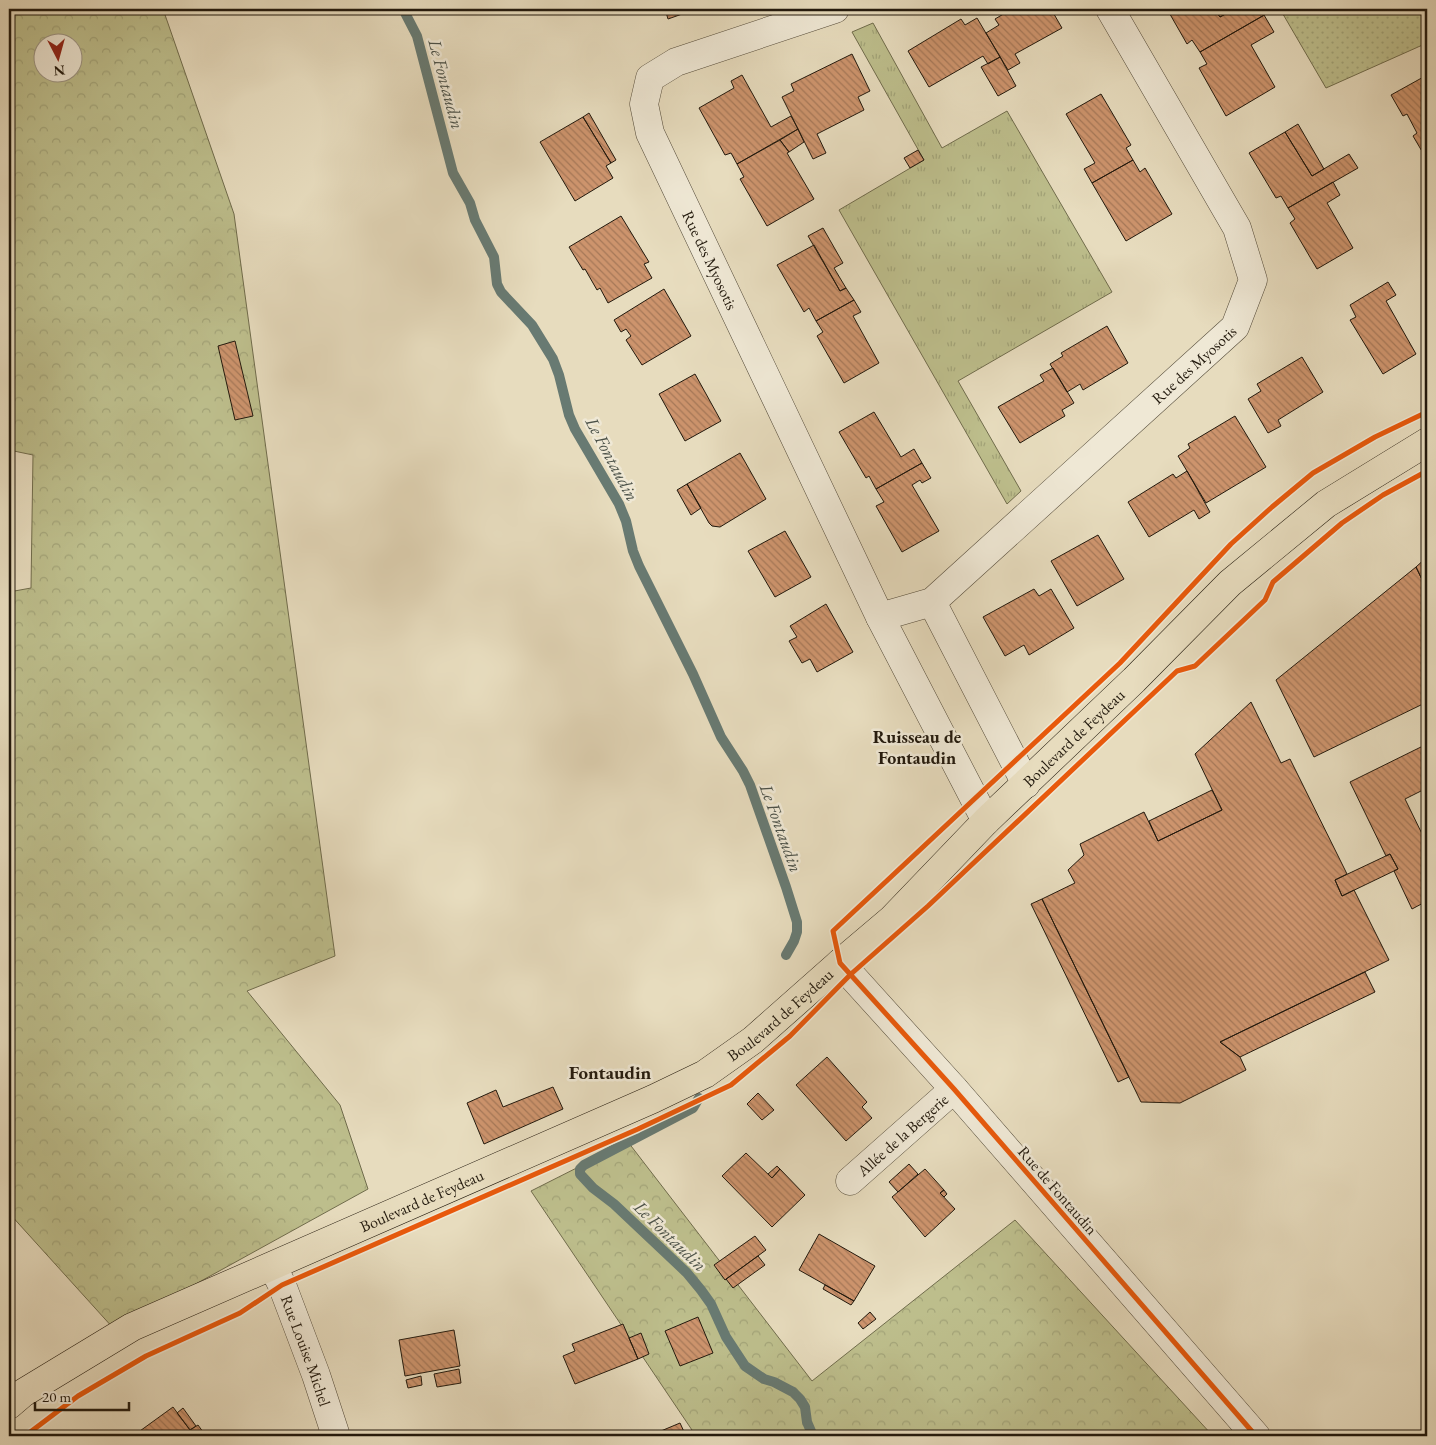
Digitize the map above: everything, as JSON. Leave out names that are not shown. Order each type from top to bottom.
[{"type":"main road","name":"Boulevard de Feydeau","points":[[9,1405],[23,1393],[132,1327],[273,1267],[653,1099],[705,1074],[753,1040],[892,919],[986,822],[1134,680],[1230,583],[1326,504],[1427,442]]},
{"type":"street","name":"Rue des Myosotis","points":[[835,9],[676,62],[650,78],[644,104],[650,133],[880,617],[986,822]]},
{"type":"street","name":"Rue des Myosotis","points":[[880,617],[932,602],[1235,327],[1253,280],[1237,228],[1110,9]]},
{"type":"street","points":[[932,602],[1026,784]]},
{"type":"street","name":"Rue de Fontaudin","points":[[840,963],[954,1089],[1250,1435]]},
{"type":"street","name":"Allée de la Bergerie","points":[[850,1181],[954,1089]]},
{"type":"street","name":"Rue Louise Michel","points":[[273,1267],[282,1285],[316,1375],[336,1436]]},
{"type":"green space","points":[[9,9],[163,9],[234,214],[335,956],[247,991],[340,1105],[368,1189],[114,1329],[9,1213],[9,592],[31,588],[33,455],[9,450]]},
{"type":"green space","points":[[1280,9],[1427,9],[1427,43],[1326,88]]},
{"type":"green space","points":[[873,23],[942,148],[1007,111],[1112,292],[958,381],[1021,491],[1007,504],[839,210],[924,160],[852,32]]},
{"type":"green space","points":[[628,1142],[812,1381],[1015,1220],[1212,1435],[696,1436],[531,1191]]},
{"type":"building","points":[[665,9],[683,9],[685,13],[668,19]]},
{"type":"building","points":[[1012,9],[1051,9],[1062,28],[1015,54],[1020,63],[1008,70],[986,33],[999,25],[995,19]]},
{"type":"building","points":[[1167,9],[1214,9],[1220,17],[1235,9],[1275,9],[1200,52],[1192,40],[1187,44]]},
{"type":"building","points":[[1214,9],[1230,9],[1231,11],[1220,17]]},
{"type":"building","points":[[1264,15],[1274,32],[1251,45],[1275,87],[1226,116],[1199,68],[1207,64],[1200,52]]},
{"type":"building","points":[[977,18],[1000,57],[988,64],[983,56],[929,87],[908,51],[961,19],[965,25]]},
{"type":"building","points":[[852,54],[870,91],[858,97],[864,110],[817,134],[826,153],[813,159],[782,97],[794,91],[791,84]]},
{"type":"building","points":[[1000,57],[1016,86],[998,96],[981,67]]},
{"type":"building","points":[[742,75],[771,127],[791,116],[798,129],[737,164],[731,153],[725,155],[699,108],[734,88],[731,81]]},
{"type":"building","points":[[1427,75],[1427,151],[1423,153],[1413,136],[1417,133],[1407,114],[1403,116],[1391,95]]},
{"type":"building","points":[[1101,94],[1131,145],[1126,148],[1133,160],[1092,183],[1084,169],[1095,163],[1066,114]]},
{"type":"building","points":[[589,113],[616,160],[611,163],[583,117]]},
{"type":"building","points":[[583,117],[611,163],[606,166],[613,178],[575,201],[540,142]]},
{"type":"building","points":[[1298,124],[1324,169],[1312,176],[1285,132]]},
{"type":"building","points":[[798,129],[804,142],[789,152],[780,140]]},
{"type":"building","points":[[1285,132],[1312,176],[1349,154],[1358,168],[1288,208],[1281,196],[1276,198],[1249,153]]},
{"type":"building","points":[[780,140],[789,152],[787,153],[814,199],[767,226],[740,179],[744,177],[737,164]]},
{"type":"building","points":[[918,150],[924,160],[910,168],[904,158]]},
{"type":"building","points":[[1133,160],[1140,172],[1145,168],[1172,214],[1126,241],[1092,183]]},
{"type":"building","points":[[1333,182],[1340,195],[1327,203],[1353,248],[1317,269],[1290,223],[1295,219],[1288,208]]},
{"type":"building","points":[[621,216],[649,262],[644,264],[652,278],[608,303],[600,288],[597,290],[569,247]]},
{"type":"building","points":[[823,228],[843,263],[834,268],[846,288],[840,291],[808,236]]},
{"type":"building","points":[[814,245],[840,291],[846,288],[854,300],[816,321],[809,308],[804,312],[777,265]]},
{"type":"building","points":[[1388,282],[1396,295],[1386,301],[1416,354],[1383,374],[1350,320],[1356,317],[1350,305]]},
{"type":"building","points":[[664,289],[691,336],[642,365],[626,340],[631,336],[626,329],[621,332],[614,320]]},
{"type":"building","points":[[854,300],[861,312],[853,316],[879,363],[844,383],[817,336],[823,332],[816,321]]},
{"type":"building","points":[[1107,326],[1128,363],[1083,390],[1080,384],[1067,392],[1050,364],[1063,356],[1061,353]]},
{"type":"building","points":[[235,341],[253,416],[235,420],[218,346]]},
{"type":"building","points":[[1302,357],[1323,392],[1278,420],[1281,426],[1268,433],[1248,399],[1261,391],[1257,384]]},
{"type":"building","points":[[1053,368],[1074,403],[1062,410],[1065,416],[1020,443],[998,407],[1044,381],[1040,375]]},
{"type":"building","points":[[695,374],[721,421],[685,441],[659,394]]},
{"type":"building","points":[[874,412],[901,457],[914,449],[922,463],[876,489],[869,476],[866,478],[839,432]]},
{"type":"building","points":[[1235,416],[1266,467],[1206,503],[1178,456],[1190,448],[1188,444]]},
{"type":"building","points":[[740,453],[766,499],[720,527],[712,526],[687,484]]},
{"type":"building","points":[[922,463],[931,478],[922,483],[920,480],[912,485],[939,531],[902,552],[876,506],[884,502],[876,489]]},
{"type":"building","points":[[1187,471],[1210,512],[1199,519],[1194,510],[1149,537],[1128,502],[1173,474],[1176,478]]},
{"type":"building","points":[[687,484],[701,508],[691,515],[677,490]]},
{"type":"building","points":[[785,531],[811,577],[775,597],[748,551]]},
{"type":"building","points":[[1098,535],[1124,579],[1077,606],[1051,561]]},
{"type":"building","points":[[1427,557],[1427,590],[1416,567]]},
{"type":"building","points":[[1416,567],[1427,590],[1427,702],[1314,757],[1276,680]]},
{"type":"building","points":[[1034,589],[1039,596],[1051,589],[1074,628],[1029,655],[1024,645],[1005,656],[983,617]]},
{"type":"building","points":[[826,604],[853,652],[817,672],[810,659],[802,663],[789,641],[797,637],[790,626]]},
{"type":"building","points":[[1251,702],[1281,763],[1290,759],[1347,874],[1335,880],[1342,896],[1354,890],[1389,960],[1220,1042],[1240,1057],[1246,1070],[1180,1103],[1141,1102],[1042,899],[1075,883],[1068,870],[1084,855],[1080,844],[1144,812],[1158,841],[1222,810],[1195,754]]},
{"type":"building","points":[[1427,744],[1427,788],[1405,799],[1427,844],[1427,901],[1412,909],[1394,871],[1398,869],[1390,854],[1386,856],[1350,782]]},
{"type":"building","points":[[1212,790],[1222,810],[1158,841],[1149,821]]},
{"type":"building","points":[[1390,854],[1398,869],[1342,896],[1335,880]]},
{"type":"building","points":[[1042,899],[1129,1077],[1118,1082],[1031,904]]},
{"type":"building","points":[[1365,972],[1375,992],[1240,1057],[1220,1042]]},
{"type":"building","points":[[827,1057],[867,1102],[862,1107],[872,1118],[846,1141],[796,1085]]},
{"type":"building","points":[[553,1087],[563,1109],[484,1144],[467,1103],[496,1090],[503,1107]]},
{"type":"building","points":[[758,1093],[774,1110],[762,1120],[747,1104]]},
{"type":"building","points":[[746,1153],[772,1178],[780,1169],[805,1195],[772,1227],[722,1176]]},
{"type":"building","points":[[909,1164],[918,1174],[898,1192],[889,1182]]},
{"type":"building","points":[[777,1166],[780,1169],[772,1178],[768,1174]]},
{"type":"building","points":[[925,1169],[944,1190],[940,1193],[955,1209],[925,1237],[892,1197]]},
{"type":"building","points":[[944,1190],[947,1194],[944,1197],[940,1193]]},
{"type":"building","points":[[819,1234],[875,1266],[854,1301],[799,1270]]},
{"type":"building","points":[[755,1236],[766,1250],[725,1280],[714,1265]]},
{"type":"building","points":[[758,1256],[765,1265],[733,1288],[726,1279]]},
{"type":"building","points":[[825,1285],[854,1301],[851,1305],[823,1289]]},
{"type":"building","points":[[870,1312],[876,1319],[863,1329],[858,1323]]},
{"type":"building","points":[[698,1317],[713,1353],[680,1366],[665,1331]]},
{"type":"building","points":[[623,1324],[638,1359],[575,1384],[563,1356],[575,1351],[572,1344]]},
{"type":"building","points":[[454,1330],[460,1366],[405,1376],[399,1340]]},
{"type":"building","points":[[641,1333],[649,1354],[638,1359],[629,1338]]},
{"type":"building","points":[[459,1369],[461,1383],[437,1387],[434,1374]]},
{"type":"building","points":[[421,1376],[422,1385],[408,1388],[406,1380]]},
{"type":"building","points":[[173,1407],[190,1430],[198,1425],[206,1436],[133,1436]]},
{"type":"building","points":[[183,1408],[196,1426],[190,1430],[177,1413]]},
{"type":"building","points":[[680,1423],[686,1436],[649,1436]]},
{"type":"waterway","name":"Le Fontaudin","points":[[403,9],[417,36],[453,173],[470,203],[475,220],[494,257],[497,284],[501,292],[532,325],[553,359],[569,415],[575,429],[619,504],[639,566],[693,674],[721,737],[750,785],[797,922],[797,932],[786,955]]},
{"type":"waterway","name":"Le Fontaudin","points":[[699,1098],[693,1108],[584,1165],[580,1169],[580,1174],[687,1273],[711,1304],[726,1337],[745,1366],[764,1379],[793,1392],[800,1399],[805,1407],[807,1422],[813,1436]]},
{"type":"cycle path","points":[[1256,1436],[954,1089],[840,963],[833,931],[1120,663],[1231,544],[1272,507],[1313,473],[1375,437],[1427,412]]},
{"type":"cycle path","points":[[25,1436],[78,1396],[146,1356],[240,1313],[282,1285],[638,1129],[731,1085],[790,1036],[851,974],[928,906],[1177,671],[1195,666],[1265,600],[1273,582],[1342,523],[1383,495],[1427,471]]},
{"type":"district","name":"Ruisseau de Fontaudin","points":[[917,748]]},
{"type":"district","name":"Fontaudin","points":[[610,1072]]}]
